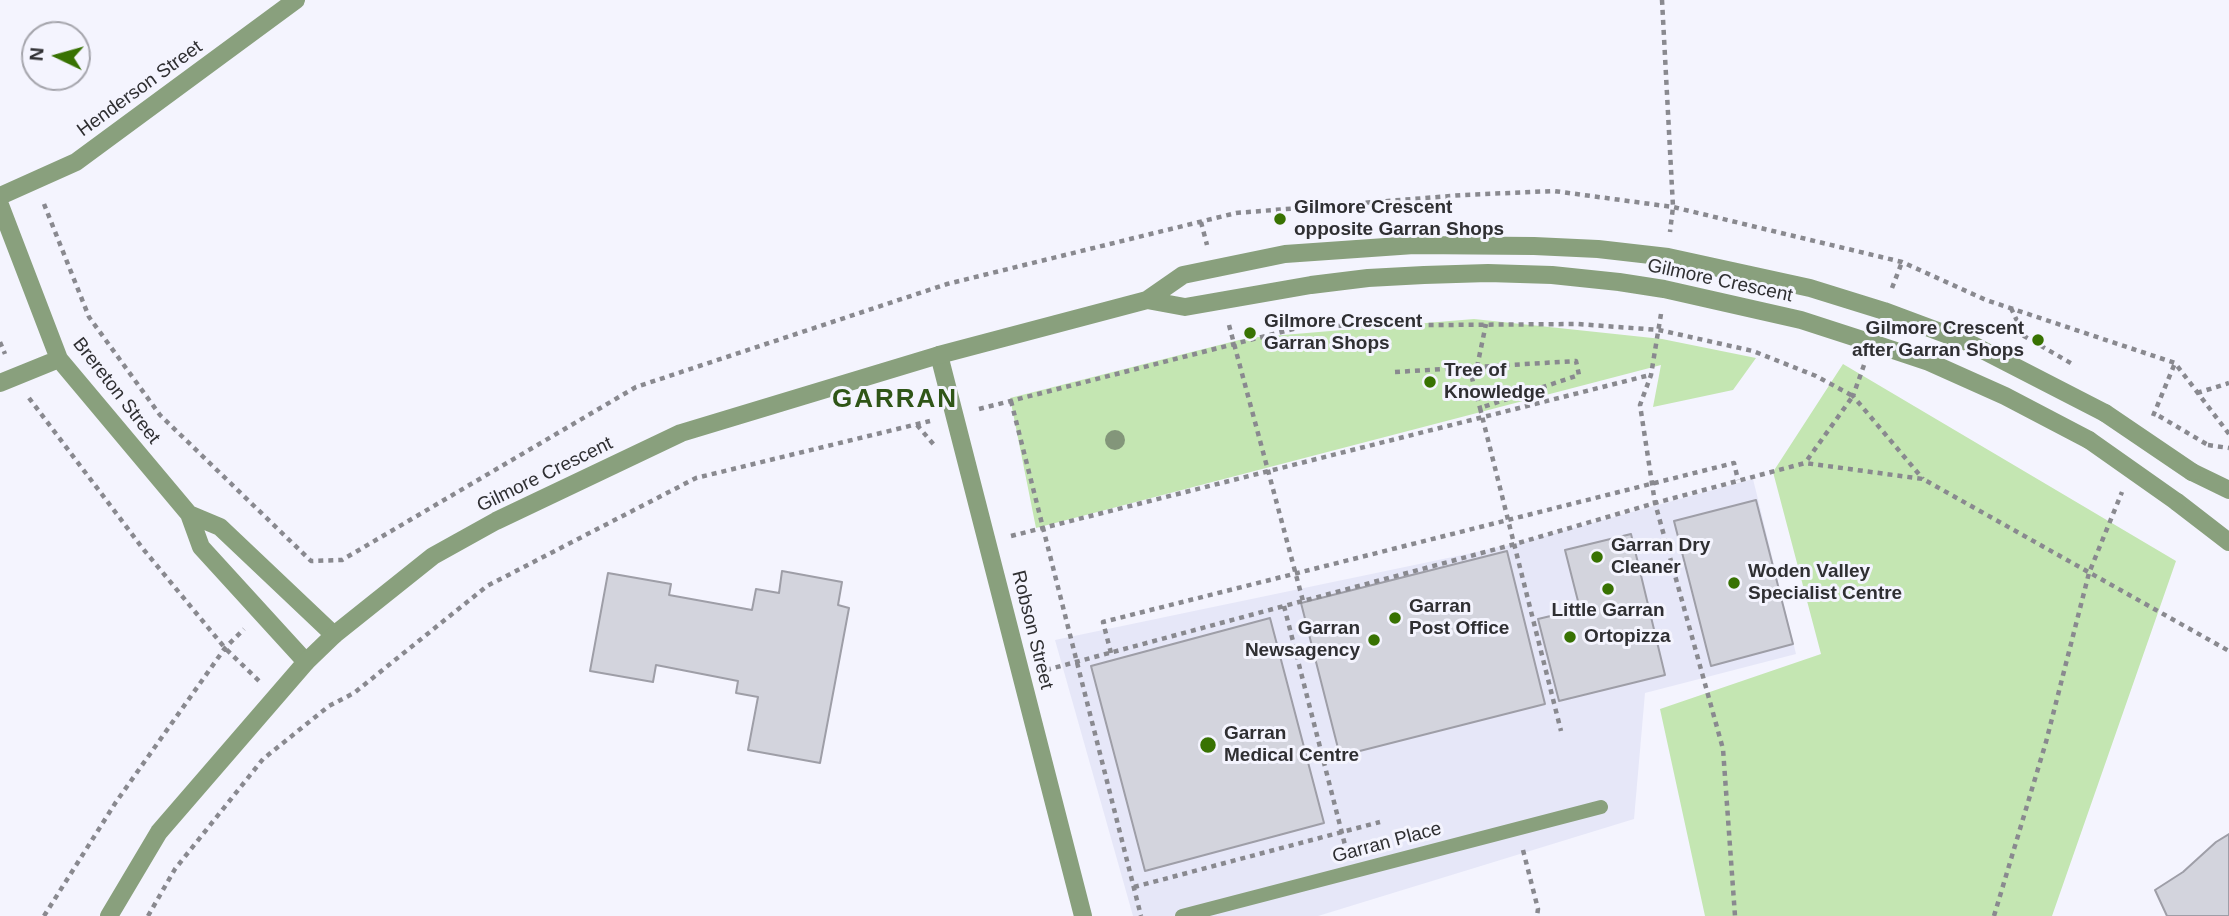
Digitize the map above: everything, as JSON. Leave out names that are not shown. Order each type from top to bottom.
[{"type":"street","name":"Henderson Street","points":[[0,196],[76,162],[296,0]]},
{"type":"street","name":"Brereton Street","points":[[0,205],[59,359],[189,514],[201,547],[306,662]]},
{"type":"street","name":"Gilmore Crescent","points":[[109,916],[159,832],[306,662],[334,635],[433,556],[496,521],[681,433],[939,355],[1147,300],[1183,275],[1285,254],[1415,245],[1598,249],[1668,257],[1810,288],[1884,311],[1967,342],[2105,413],[2192,472],[2229,490]]},
{"type":"street","name":"Gilmore Crescent","points":[[1147,300],[1185,307],[1368,278],[1475,273],[1552,275],[1664,289],[1801,320],[1929,362],[2005,396],[2089,440],[2229,542]]},
{"type":"street","name":"Robson Street","points":[[939,355],[1083,916]]},
{"type":"street","points":[[7,380],[59,359]]},
{"type":"street","name":"Brereton Street","points":[[189,514],[220,527],[334,635]]},
{"type":"lane","name":"Garran Place","points":[[1182,916],[1601,807]]},
{"type":"path","points":[[1662,0],[1673,207]]},
{"type":"path","points":[[34,180],[89,317],[136,383],[160,415],[311,561],[342,560],[636,387],[947,284],[1236,213],[1463,195],[1554,191],[1673,207],[1902,262],[1986,300],[2175,363],[2229,434]]},
{"type":"path","points":[[1201,222],[1214,269]]},
{"type":"path","points":[[1223,302],[1303,601]]},
{"type":"path","points":[[2011,308],[2024,336],[2082,370]]},
{"type":"path","points":[[1477,367],[1486,324]]},
{"type":"path","points":[[148,916],[175,869],[263,759],[328,706],[354,693],[487,586],[696,478],[1305,326],[1577,324],[1659,330],[1753,351],[1816,376],[1853,396],[1923,480],[2229,651]]},
{"type":"path","points":[[1659,330],[1651,375],[1640,405],[1655,503],[1723,749],[1735,916]]},
{"type":"path","points":[[0,342],[7,380],[225,648],[116,802],[44,916]]},
{"type":"path","points":[[1395,372],[1576,361],[1579,375],[1480,408]]},
{"type":"path","points":[[1469,367],[1561,731]]},
{"type":"path","points":[[987,542],[1651,375]]},
{"type":"path","points":[[2197,393],[2229,383]]},
{"type":"path","points":[[1805,463],[1853,396]]},
{"type":"path","points":[[1011,401],[1142,916]]},
{"type":"path","points":[[2208,445],[2229,448]]},
{"type":"path","points":[[1111,653],[1103,622],[1734,463],[1738,480]]},
{"type":"path","points":[[1022,677],[1805,463],[1923,480]]},
{"type":"path","points":[[1994,916],[2046,742],[2088,573]]},
{"type":"path","points":[[1284,606],[1351,872]]},
{"type":"path","points":[[1134,887],[1380,822]]},
{"type":"path","points":[[1517,829],[1538,909],[1537,916]]},
{"type":"shaded area","points":[[1753,479],[1796,654],[1645,693],[1634,819],[1318,916],[1133,916],[1055,640],[1515,544]]},
{"type":"green space","points":[[1474,319],[1662,339],[1756,358],[1733,390],[1653,407],[1661,365],[1036,528],[1010,398],[1247,338]]},
{"type":"green space","points":[[1843,364],[2176,561],[2052,916],[1705,916],[1660,709],[1821,654],[1773,472]]},
{"type":"building","name":"Woden Valley Specialist Centre","points":[[1756,500],[1793,644],[1711,666],[1674,521]]},
{"type":"building","points":[[1631,534],[1665,675],[1559,701],[1538,619],[1580,609],[1565,550]]},
{"type":"building","points":[[1507,551],[1545,704],[1340,756],[1301,603]]},
{"type":"building","points":[[782,571],[842,582],[838,605],[849,608],[820,763],[748,750],[758,697],[736,693],[738,681],[656,665],[653,682],[590,671],[608,573],[671,584],[669,595],[752,610],[756,589],[779,593]]},
{"type":"building","name":"Garran Medical Centre","points":[[1270,618],[1324,823],[1145,871],[1091,666]]},
{"type":"building","points":[[2229,834],[2229,916],[2167,916],[2155,890],[2183,872],[2216,842]]},
{"type":"place","name":"Gilmore Crescent opposite Garran Shops","points":[[1280,219]]},
{"type":"place","name":"Gilmore Crescent Garran Shops","points":[[1250,333]]},
{"type":"place","name":"Gilmore Crescent after Garran Shops","points":[[2038,340]]},
{"type":"place","name":"Tree of Knowledge","points":[[1430,382]]},
{"type":"place","name":"Garran Dry Cleaner","points":[[1597,557]]},
{"type":"place","name":"Woden Valley Specialist Centre","points":[[1734,583]]},
{"type":"place","name":"Little Garran","points":[[1608,589]]},
{"type":"place","name":"Garran Post Office","points":[[1395,618]]},
{"type":"place","name":"Ortopizza","points":[[1570,637]]},
{"type":"place","name":"Garran Newsagency","points":[[1374,640]]},
{"type":"place","name":"Garran Medical Centre","points":[[1208,745]]},
{"type":"district","name":"GARRAN","points":[[895,400]]}]
